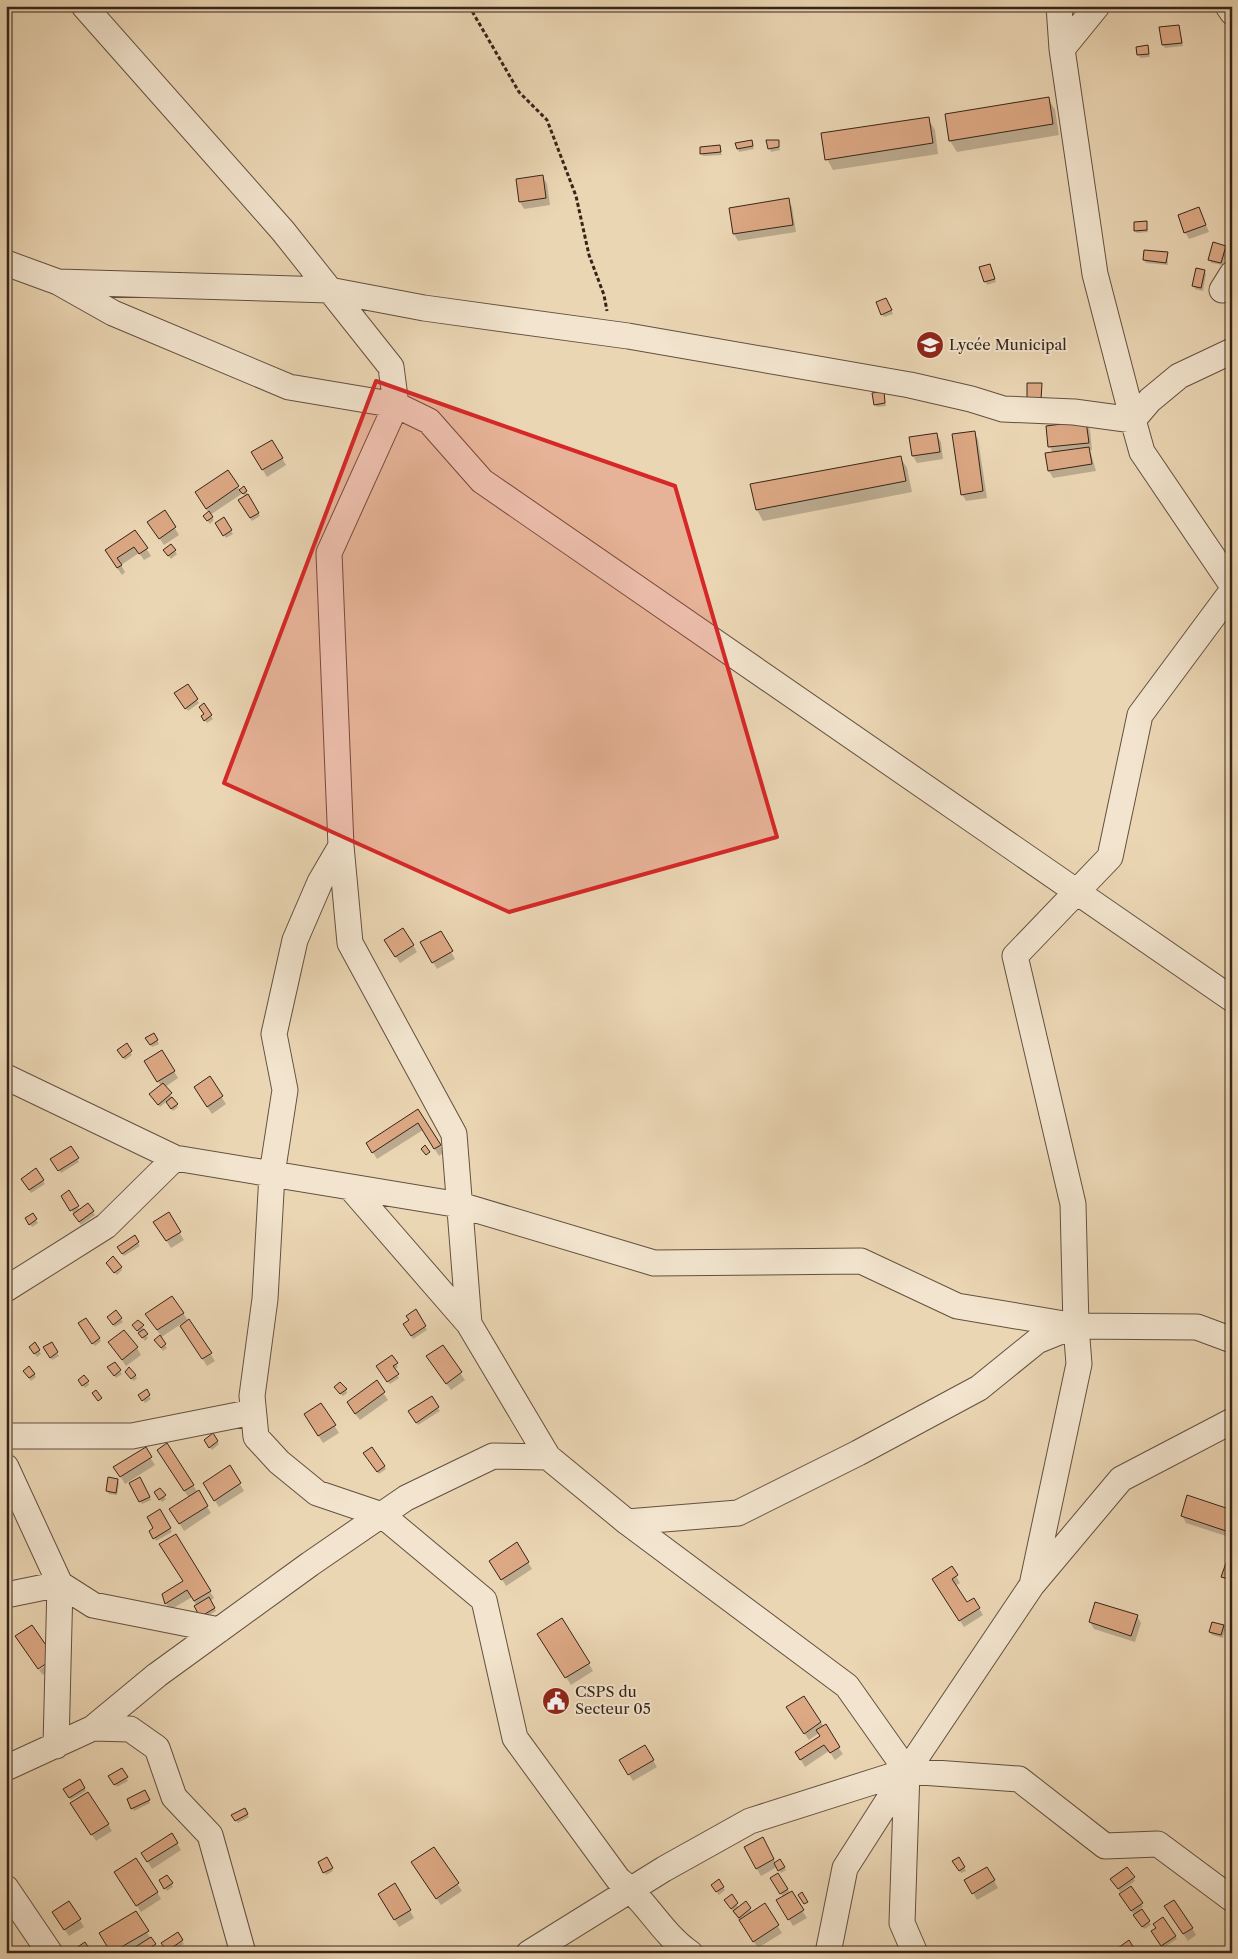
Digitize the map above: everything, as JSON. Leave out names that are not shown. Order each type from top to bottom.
[{"type":"street","points":[[84,6],[283,231],[391,367],[396,405],[329,552],[341,846],[350,943],[454,1134],[469,1324]]},
{"type":"street","points":[[1059,6],[1062,49],[1095,274],[1142,452],[1232,585]]},
{"type":"street","points":[[1062,49],[1097,6]]},
{"type":"street","points":[[1228,6],[1232,12]]},
{"type":"street","points":[[6,264],[58,282],[113,313],[289,387],[396,405],[429,422],[482,481],[1232,999]]},
{"type":"street","points":[[58,282],[329,290],[424,308],[611,333],[910,384],[1003,409],[1074,412],[1133,420]]},
{"type":"street","points":[[1133,420],[1150,400],[1179,376],[1232,351]]},
{"type":"street","points":[[1032,1585],[1079,1364],[1076,1326],[1073,1204],[1015,956],[1110,857],[1140,715],[1232,591]]},
{"type":"street","points":[[341,846],[320,882],[295,940],[274,1034],[285,1090],[272,1174],[265,1298],[252,1396],[256,1437],[279,1462],[317,1493],[382,1515],[484,1600],[515,1738],[618,1879],[632,1889],[675,1943],[690,1953]]},
{"type":"street","points":[[6,1077],[175,1158],[460,1205],[654,1263],[860,1261],[957,1306],[1076,1326],[1197,1327],[1232,1340]]},
{"type":"street","points":[[6,1289],[106,1226],[175,1158]]},
{"type":"street","points":[[350,1187],[469,1324],[548,1457],[627,1522],[847,1686],[907,1770],[902,1923],[915,1953]]},
{"type":"street","points":[[627,1522],[738,1513],[858,1454],[979,1388],[1037,1341],[1076,1326]]},
{"type":"street","points":[[6,1436],[132,1436],[253,1412]]},
{"type":"street","points":[[828,1953],[845,1868],[907,1770],[1032,1585],[1121,1479],[1232,1421]]},
{"type":"street","points":[[6,1768],[93,1728],[157,1675],[406,1498],[493,1456],[548,1457]]},
{"type":"street","points":[[6,1467],[60,1584],[56,1746]]},
{"type":"street","points":[[6,1595],[60,1584],[93,1605],[219,1630]]},
{"type":"street","points":[[93,1728],[130,1729],[158,1748],[174,1797],[210,1835],[243,1953]]},
{"type":"street","points":[[529,1953],[632,1889],[750,1821],[907,1770],[1019,1779],[1104,1846],[1158,1844],[1232,1899]]},
{"type":"street","points":[[6,1888],[50,1953]]},
{"type":"path","points":[[469,6],[519,92],[547,120],[576,196],[588,255],[604,295],[611,333]]},
{"type":"highlighted area","points":[[376,381],[675,486],[777,837],[509,912],[224,783]]},
{"type":"building","points":[[1179,25],[1182,43],[1162,45],[1159,27]]},
{"type":"building","points":[[1148,45],[1149,54],[1137,55],[1136,47]]},
{"type":"building","points":[[1049,97],[1053,124],[949,141],[945,114]]},
{"type":"building","points":[[929,117],[933,143],[825,160],[821,133]]},
{"type":"building","points":[[752,140],[753,146],[737,149],[735,143]]},
{"type":"building","points":[[766,140],[779,140],[779,147],[768,149]]},
{"type":"building","points":[[720,145],[721,152],[700,154],[700,147]]},
{"type":"building","points":[[543,175],[546,198],[519,202],[516,179]]},
{"type":"building","points":[[789,198],[793,225],[733,234],[729,208]]},
{"type":"building","points":[[1199,207],[1206,225],[1184,233],[1178,215]]},
{"type":"building","points":[[1147,221],[1147,230],[1134,231],[1134,222]]},
{"type":"building","points":[[1213,242],[1226,246],[1221,263],[1208,260]]},
{"type":"building","points":[[1144,250],[1168,252],[1166,263],[1143,260]]},
{"type":"building","points":[[990,264],[995,279],[984,282],[979,267]]},
{"type":"building","points":[[1196,268],[1205,270],[1201,288],[1192,286]]},
{"type":"building","points":[[886,298],[892,310],[881,315],[876,302]]},
{"type":"building","points":[[1027,383],[1042,383],[1041,400],[1027,400]]},
{"type":"building","points":[[884,391],[885,403],[874,405],[872,393]]},
{"type":"building","points":[[1086,421],[1089,443],[1048,447],[1046,426]]},
{"type":"building","points":[[975,431],[983,491],[961,495],[952,434]]},
{"type":"building","points":[[937,433],[940,452],[912,456],[909,437]]},
{"type":"building","points":[[272,440],[283,458],[262,470],[251,452]]},
{"type":"building","points":[[1089,447],[1092,464],[1048,471],[1045,453]]},
{"type":"building","points":[[901,456],[906,481],[756,510],[750,484]]},
{"type":"building","points":[[228,470],[239,486],[206,509],[195,492]]},
{"type":"building","points":[[244,486],[247,491],[243,494],[239,490]]},
{"type":"building","points":[[248,494],[259,513],[250,518],[238,500]]},
{"type":"building","points":[[165,510],[176,527],[159,539],[147,522]]},
{"type":"building","points":[[209,511],[213,517],[207,521],[203,516]]},
{"type":"building","points":[[224,517],[232,530],[223,536],[215,523]]},
{"type":"building","points":[[135,530],[148,548],[139,554],[134,547],[117,558],[122,565],[117,568],[105,550]]},
{"type":"building","points":[[171,544],[176,550],[168,556],[163,550]]},
{"type":"building","points":[[188,684],[198,699],[185,709],[174,693]]},
{"type":"building","points":[[204,703],[212,715],[204,721],[201,716],[204,714],[199,707]]},
{"type":"building","points":[[403,928],[414,945],[395,957],[384,940]]},
{"type":"building","points":[[441,931],[453,951],[432,963],[420,942]]},
{"type":"building","points":[[154,1033],[158,1040],[150,1045],[145,1038]]},
{"type":"building","points":[[127,1043],[132,1051],[123,1058],[117,1050]]},
{"type":"building","points":[[162,1050],[175,1071],[157,1082],[144,1061]]},
{"type":"building","points":[[210,1076],[223,1096],[207,1107],[194,1087]]},
{"type":"building","points":[[163,1083],[172,1093],[158,1105],[149,1094]]},
{"type":"building","points":[[172,1097],[178,1104],[171,1109],[166,1102]]},
{"type":"building","points":[[418,1109],[441,1145],[434,1149],[418,1123],[372,1153],[366,1143]]},
{"type":"building","points":[[425,1145],[430,1152],[426,1155],[421,1149]]},
{"type":"building","points":[[71,1146],[79,1158],[58,1171],[50,1159]]},
{"type":"building","points":[[36,1168],[44,1180],[29,1190],[21,1179]]},
{"type":"building","points":[[69,1190],[79,1206],[70,1211],[61,1196]]},
{"type":"building","points":[[88,1203],[94,1211],[79,1222],[73,1214]]},
{"type":"building","points":[[169,1212],[181,1232],[166,1241],[153,1222]]},
{"type":"building","points":[[33,1213],[37,1219],[29,1225],[25,1218]]},
{"type":"building","points":[[135,1235],[139,1242],[122,1254],[117,1247]]},
{"type":"building","points":[[113,1256],[122,1267],[114,1273],[106,1263]]},
{"type":"building","points":[[172,1296],[184,1313],[157,1330],[145,1314]]},
{"type":"building","points":[[416,1309],[426,1326],[411,1336],[403,1324],[409,1320],[406,1316]]},
{"type":"building","points":[[116,1310],[122,1318],[113,1325],[107,1317]]},
{"type":"building","points":[[86,1318],[100,1338],[92,1344],[78,1323]]},
{"type":"building","points":[[189,1319],[212,1353],[202,1359],[180,1326]]},
{"type":"building","points":[[138,1320],[144,1325],[137,1331],[132,1325]]},
{"type":"building","points":[[144,1329],[148,1334],[142,1338],[138,1333]]},
{"type":"building","points":[[124,1330],[138,1347],[122,1360],[108,1342]]},
{"type":"building","points":[[160,1335],[166,1344],[161,1348],[154,1340]]},
{"type":"building","points":[[35,1342],[40,1350],[34,1354],[29,1347]]},
{"type":"building","points":[[52,1342],[58,1352],[50,1358],[43,1347]]},
{"type":"building","points":[[443,1345],[462,1372],[446,1384],[426,1356]]},
{"type":"building","points":[[392,1355],[398,1363],[393,1366],[399,1374],[387,1382],[376,1366]]},
{"type":"building","points":[[115,1362],[121,1370],[114,1376],[107,1367]]},
{"type":"building","points":[[29,1366],[35,1374],[29,1378],[23,1371]]},
{"type":"building","points":[[129,1367],[136,1375],[131,1379],[125,1372]]},
{"type":"building","points":[[84,1375],[89,1381],[82,1386],[78,1380]]},
{"type":"building","points":[[377,1380],[385,1392],[355,1414],[347,1402]]},
{"type":"building","points":[[340,1382],[347,1389],[340,1394],[334,1387]]},
{"type":"building","points":[[147,1389],[150,1395],[142,1401],[138,1395]]},
{"type":"building","points":[[96,1390],[102,1398],[98,1401],[92,1393]]},
{"type":"building","points":[[432,1396],[439,1407],[416,1423],[408,1411]]},
{"type":"building","points":[[321,1403],[336,1425],[318,1436],[304,1414]]},
{"type":"building","points":[[213,1433],[218,1441],[209,1448],[204,1440]]},
{"type":"building","points":[[167,1443],[194,1485],[184,1491],[157,1450]]},
{"type":"building","points":[[146,1447],[152,1457],[120,1477],[113,1467]]},
{"type":"building","points":[[372,1447],[385,1466],[377,1472],[363,1453]]},
{"type":"building","points":[[230,1465],[241,1483],[214,1501],[203,1483]]},
{"type":"building","points":[[108,1477],[118,1479],[116,1493],[106,1491]]},
{"type":"building","points":[[140,1477],[150,1497],[139,1502],[129,1483]]},
{"type":"building","points":[[160,1488],[166,1495],[159,1500],[154,1492]]},
{"type":"building","points":[[199,1490],[208,1506],[179,1524],[169,1509]]},
{"type":"building","points":[[1187,1495],[1232,1510],[1226,1531],[1181,1516]]},
{"type":"building","points":[[160,1509],[171,1528],[153,1539],[149,1531],[153,1528],[147,1517]]},
{"type":"building","points":[[176,1534],[211,1591],[194,1601],[187,1590],[165,1604],[162,1594],[183,1581],[159,1544]]},
{"type":"building","points":[[517,1542],[529,1562],[501,1580],[489,1561]]},
{"type":"building","points":[[1226,1563],[1232,1564],[1232,1580],[1221,1577]]},
{"type":"building","points":[[952,1566],[958,1575],[952,1579],[967,1602],[974,1598],[980,1608],[959,1621],[932,1579]]},
{"type":"building","points":[[209,1597],[215,1608],[200,1617],[194,1606]]},
{"type":"building","points":[[1095,1602],[1138,1615],[1131,1636],[1089,1622]]},
{"type":"building","points":[[562,1618],[590,1663],[565,1678],[537,1634]]},
{"type":"building","points":[[1212,1622],[1224,1625],[1221,1635],[1209,1632]]},
{"type":"building","points":[[32,1625],[55,1658],[38,1669],[15,1636]]},
{"type":"building","points":[[804,1696],[821,1722],[804,1734],[786,1707]]},
{"type":"building","points":[[826,1724],[840,1747],[830,1753],[824,1745],[800,1760],[795,1752],[820,1736],[816,1730]]},
{"type":"building","points":[[645,1745],[654,1760],[628,1775],[619,1760]]},
{"type":"building","points":[[122,1768],[128,1777],[114,1785],[108,1776]]},
{"type":"building","points":[[80,1779],[85,1788],[69,1798],[63,1789]]},
{"type":"building","points":[[145,1790],[150,1800],[131,1809],[127,1799]]},
{"type":"building","points":[[88,1792],[109,1824],[91,1835],[70,1803]]},
{"type":"building","points":[[245,1808],[248,1814],[235,1821],[231,1815]]},
{"type":"building","points":[[172,1833],[178,1843],[147,1862],[141,1853]]},
{"type":"building","points":[[763,1837],[774,1859],[756,1869],[744,1847]]},
{"type":"building","points":[[434,1847],[459,1883],[436,1899],[411,1862]]},
{"type":"building","points":[[327,1857],[333,1868],[323,1873],[318,1862]]},
{"type":"building","points":[[959,1857],[965,1867],[959,1871],[952,1861]]},
{"type":"building","points":[[136,1858],[158,1892],[136,1906],[114,1872]]},
{"type":"building","points":[[780,1859],[785,1867],[778,1871],[774,1863]]},
{"type":"building","points":[[987,1867],[995,1880],[972,1894],[964,1880]]},
{"type":"building","points":[[1127,1867],[1135,1877],[1118,1889],[1110,1879]]},
{"type":"building","points":[[778,1873],[788,1889],[780,1894],[770,1878]]},
{"type":"building","points":[[167,1875],[173,1883],[164,1889],[159,1880]]},
{"type":"building","points":[[719,1879],[724,1887],[716,1892],[711,1885]]},
{"type":"building","points":[[395,1883],[411,1910],[394,1920],[378,1894]]},
{"type":"building","points":[[1131,1886],[1143,1903],[1131,1911],[1119,1894]]},
{"type":"building","points":[[792,1891],[804,1910],[788,1920],[776,1900]]},
{"type":"building","points":[[802,1892],[808,1902],[804,1904],[798,1895]]},
{"type":"building","points":[[732,1894],[738,1903],[731,1909],[724,1900]]},
{"type":"building","points":[[1174,1900],[1193,1928],[1183,1934],[1164,1906]]},
{"type":"building","points":[[69,1901],[81,1919],[64,1930],[52,1912]]},
{"type":"building","points":[[746,1901],[751,1908],[739,1918],[733,1911]]},
{"type":"building","points":[[765,1903],[779,1925],[753,1942],[739,1920]]},
{"type":"building","points":[[1142,1909],[1150,1921],[1142,1927],[1133,1915]]},
{"type":"building","points":[[136,1911],[149,1931],[111,1953],[99,1933]]},
{"type":"building","points":[[1163,1917],[1176,1936],[1161,1946],[1151,1931],[1156,1928],[1153,1924]]},
{"type":"building","points":[[178,1932],[183,1940],[167,1951],[161,1943]]},
{"type":"building","points":[[151,1937],[156,1944],[142,1953],[130,1953],[129,1951]]},
{"type":"building","points":[[1129,1940],[1137,1953],[1111,1953]]},
{"type":"building","points":[[85,1942],[92,1953],[79,1953],[76,1948]]},
{"type":"place","name":"Lycée Municipal","points":[[930,345]]},
{"type":"place","name":"CSPS du Secteur 05","points":[[556,1701]]}]
